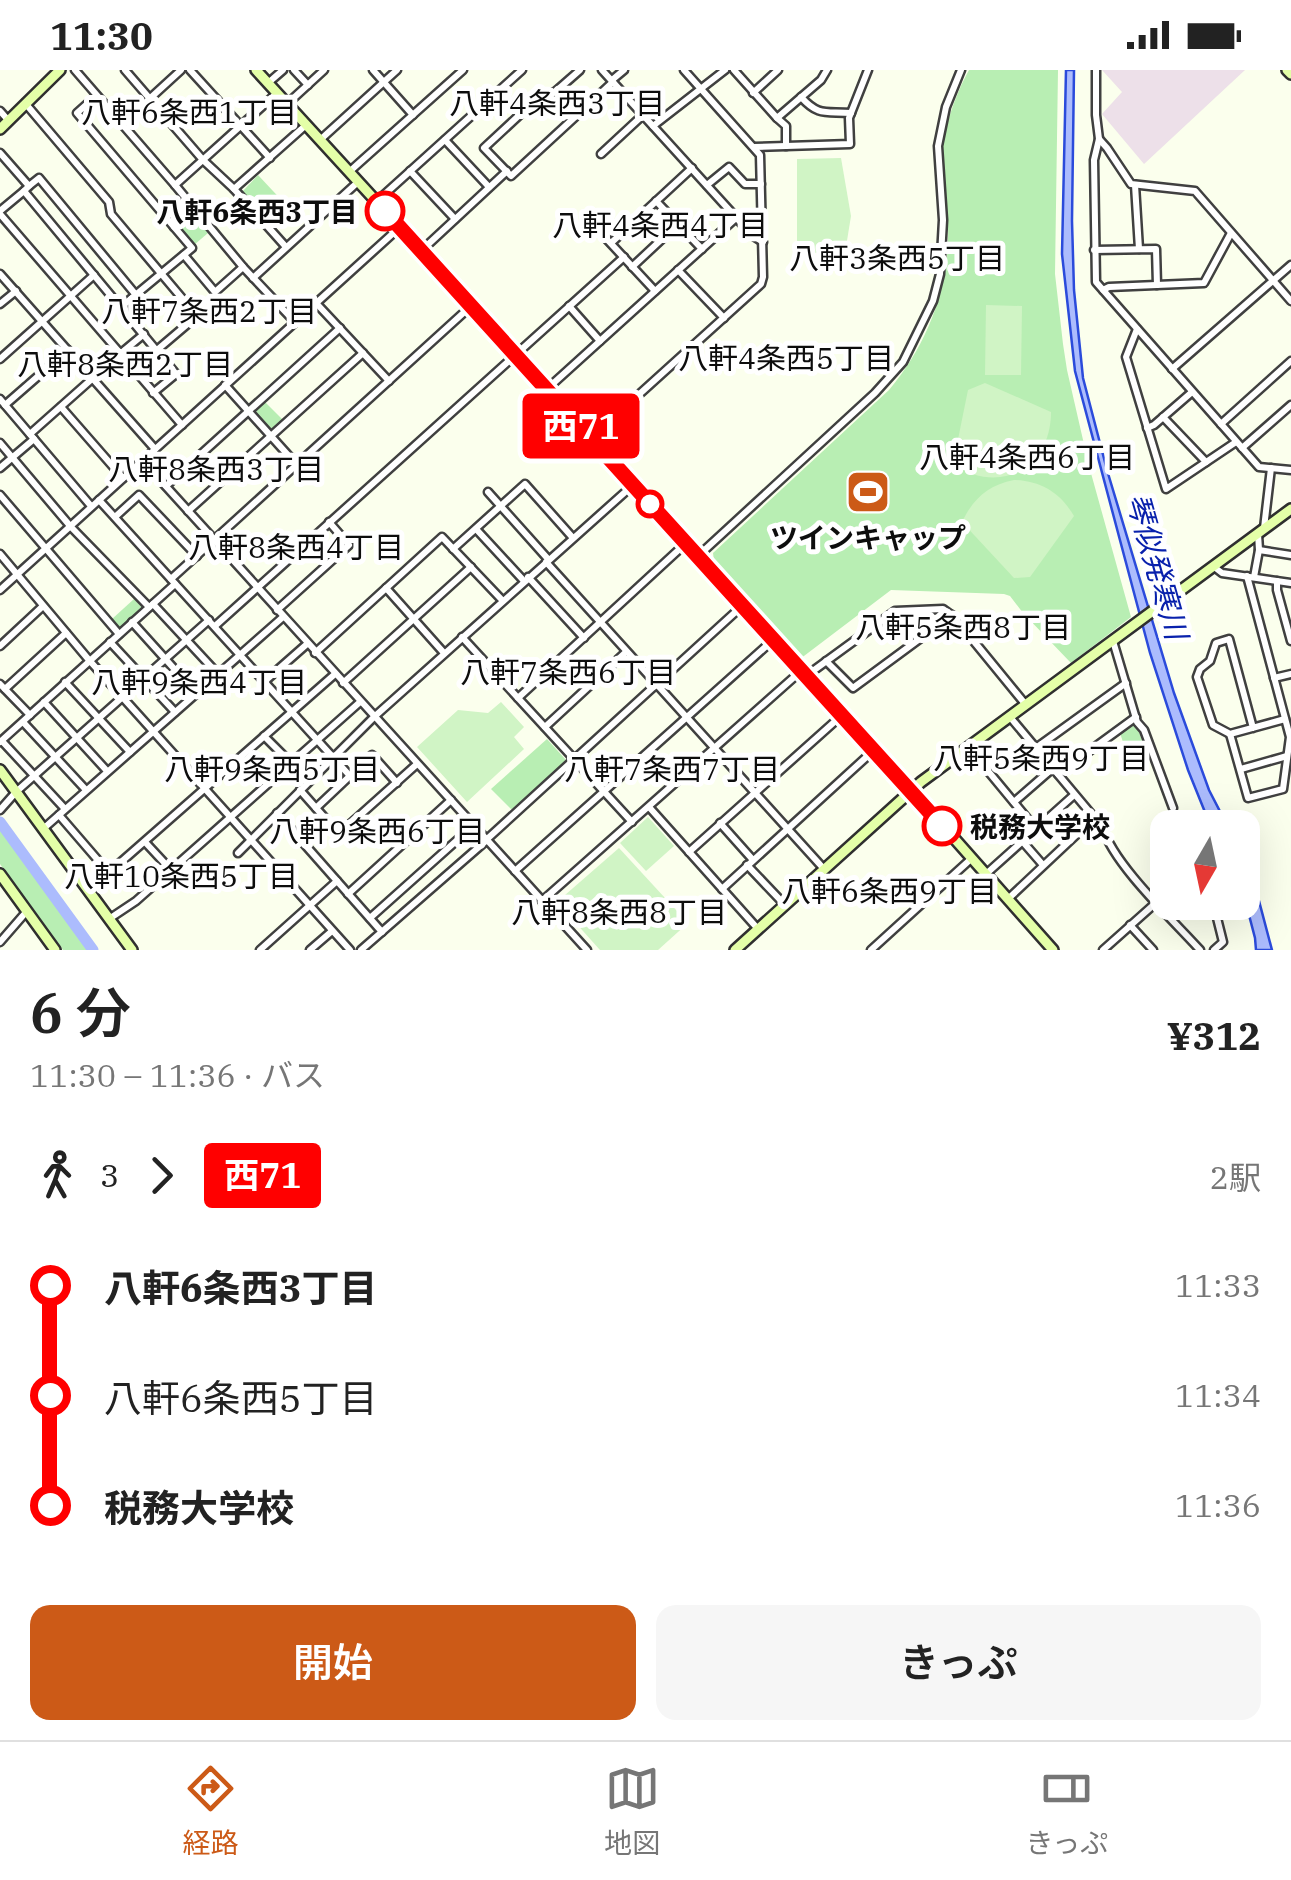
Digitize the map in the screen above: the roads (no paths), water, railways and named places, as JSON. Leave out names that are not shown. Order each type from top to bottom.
[{"type":"main road","points":[[0,130],[60,70]]},
{"type":"main road","points":[[256,70],[1053,950]]},
{"type":"main road","points":[[735,950],[910,792],[1291,509]]},
{"type":"main road","points":[[0,770],[14,795],[132,950]]},
{"type":"main road","points":[[0,874],[55,950]]},
{"type":"street","points":[[74,70],[295,322]]},
{"type":"street","points":[[125,70],[286,247]]},
{"type":"street","points":[[122,124],[181,70]]},
{"type":"street","points":[[190,70],[270,158]]},
{"type":"street","points":[[268,83],[283,70]]},
{"type":"street","points":[[294,70],[308,85]]},
{"type":"street","points":[[287,104],[324,70]]},
{"type":"street","points":[[372,70],[413,115]]},
{"type":"street","points":[[320,140],[397,70]]},
{"type":"street","points":[[350,172],[463,70]]},
{"type":"street","points":[[376,202],[522,70]]},
{"type":"street","points":[[580,70],[555,92],[542,94],[484,148],[511,176],[624,70]]},
{"type":"street","points":[[602,70],[763,242]]},
{"type":"street","points":[[592,438],[761,284],[763,277],[760,155],[684,70]]},
{"type":"street","points":[[653,126],[726,70]]},
{"type":"street","points":[[734,70],[786,126],[786,146]]},
{"type":"street","points":[[753,94],[778,70]]},
{"type":"street","points":[[777,118],[828,70]]},
{"type":"street","points":[[753,147],[850,144],[851,113],[868,70]]},
{"type":"street","points":[[697,557],[875,393],[903,362],[933,302],[940,274],[943,220],[938,146],[946,107],[962,70]]},
{"type":"street","points":[[1096,70],[1096,282],[1259,467],[1291,470]]},
{"type":"street","points":[[175,185],[277,94]]},
{"type":"street","points":[[96,96],[77,112],[192,248],[122,307]]},
{"type":"street","points":[[801,97],[820,112],[851,113]]},
{"type":"street","points":[[26,102],[109,202],[111,214],[197,316],[157,350]]},
{"type":"street","points":[[0,111],[8,120]]},
{"type":"street","points":[[602,154],[643,115]]},
{"type":"street","points":[[234,190],[306,125]]},
{"type":"street","points":[[1099,139],[1132,184],[1195,191],[1291,301]]},
{"type":"street","points":[[445,140],[489,187]]},
{"type":"street","points":[[0,153],[176,374],[153,393]]},
{"type":"street","points":[[707,185],[729,166],[745,184],[761,184]]},
{"type":"street","points":[[611,244],[692,168]]},
{"type":"street","points":[[410,171],[456,218]]},
{"type":"street","points":[[421,251],[506,171]]},
{"type":"street","points":[[136,295],[39,178],[0,212],[182,424]]},
{"type":"street","points":[[253,278],[358,182]]},
{"type":"street","points":[[1136,184],[1139,249]]},
{"type":"street","points":[[656,201],[702,249]]},
{"type":"street","points":[[174,227],[194,211]]},
{"type":"street","points":[[547,388],[736,217]]},
{"type":"street","points":[[632,266],[678,224]]},
{"type":"street","points":[[0,590],[400,227]]},
{"type":"street","points":[[1103,290],[1204,283],[1231,232]]},
{"type":"street","points":[[602,234],[655,292]]},
{"type":"street","points":[[1094,250],[1156,249],[1157,285]]},
{"type":"street","points":[[184,256],[214,292],[243,267]]},
{"type":"street","points":[[0,810],[188,640],[257,587],[624,257]]},
{"type":"street","points":[[1172,369],[1291,265]]},
{"type":"street","points":[[678,270],[724,318]]},
{"type":"street","points":[[0,274],[155,449]]},
{"type":"street","points":[[0,359],[94,275]]},
{"type":"street","points":[[0,304],[16,291]]},
{"type":"street","points":[[316,302],[389,381]]},
{"type":"street","points":[[109,873],[36,775],[1,742],[151,605],[196,556],[471,306]]},
{"type":"street","points":[[569,306],[600,340]]},
{"type":"street","points":[[166,486],[340,328]]},
{"type":"street","points":[[1137,329],[1126,356],[1166,489],[1239,445],[1291,405]]},
{"type":"street","points":[[120,354],[144,334]]},
{"type":"street","points":[[68,350],[2,402],[92,506]]},
{"type":"street","points":[[188,511],[363,353]]},
{"type":"street","points":[[1221,424],[1291,361]]},
{"type":"street","points":[[0,468],[93,378]]},
{"type":"street","points":[[226,385],[297,465]]},
{"type":"street","points":[[1147,428],[1192,392]]},
{"type":"street","points":[[61,407],[122,478]]},
{"type":"street","points":[[1163,417],[1206,462]]},
{"type":"street","points":[[0,443],[71,526],[217,673]]},
{"type":"street","points":[[142,460],[587,950]]},
{"type":"street","points":[[1230,734],[1248,798],[1282,788],[1290,740],[1251,577],[1271,468]]},
{"type":"street","points":[[454,549],[525,484],[572,538]]},
{"type":"street","points":[[238,853],[374,717],[633,485]]},
{"type":"street","points":[[488,492],[626,652],[824,869]]},
{"type":"street","points":[[0,495],[118,634]]},
{"type":"street","points":[[115,517],[139,496],[196,556]]},
{"type":"street","points":[[99,500],[350,776]]},
{"type":"street","points":[[277,610],[349,545],[329,522]]},
{"type":"street","points":[[476,528],[584,638]]},
{"type":"street","points":[[316,652],[442,537],[502,600]]},
{"type":"street","points":[[518,698],[685,544]]},
{"type":"street","points":[[1259,550],[1291,555]]},
{"type":"street","points":[[0,554],[89,660],[350,950]]},
{"type":"street","points":[[1213,566],[1222,573],[1291,582]]},
{"type":"street","points":[[343,683],[471,568]]},
{"type":"street","points":[[1277,580],[1291,641]]},
{"type":"street","points":[[386,588],[444,653]]},
{"type":"street","points":[[0,646],[43,606]]},
{"type":"street","points":[[361,950],[742,606]]},
{"type":"street","points":[[542,901],[804,674],[895,611],[943,609],[952,615],[1026,705]]},
{"type":"street","points":[[826,662],[853,688],[952,615]]},
{"type":"street","points":[[43,829],[284,617]]},
{"type":"street","points":[[132,622],[196,692]]},
{"type":"street","points":[[30,715],[2,687],[66,633]]},
{"type":"street","points":[[462,637],[632,822]]},
{"type":"street","points":[[1253,728],[1229,639],[1216,643],[1210,661],[1197,677],[1213,725],[1230,734],[1253,728],[1285,719]]},
{"type":"street","points":[[516,871],[773,640]]},
{"type":"street","points":[[1113,640],[1136,717],[1173,808]]},
{"type":"street","points":[[110,642],[175,712]]},
{"type":"street","points":[[266,680],[308,644]]},
{"type":"street","points":[[544,727],[626,652]]},
{"type":"street","points":[[88,891],[335,674]]},
{"type":"street","points":[[1274,678],[1291,674]]},
{"type":"street","points":[[65,682],[130,752]]},
{"type":"street","points":[[1036,748],[1126,682]]},
{"type":"street","points":[[44,702],[108,771]]},
{"type":"street","points":[[110,919],[136,901],[360,702]]},
{"type":"street","points":[[689,852],[841,716]]},
{"type":"street","points":[[1010,717],[1102,828],[1107,842],[1150,895]]},
{"type":"street","points":[[1014,802],[1136,717]]},
{"type":"street","points":[[22,722],[86,790]]},
{"type":"street","points":[[264,736],[309,781]]},
{"type":"street","points":[[968,748],[1036,830]]},
{"type":"street","points":[[722,889],[873,752]]},
{"type":"street","points":[[316,808],[372,756],[397,782]]},
{"type":"street","points":[[1241,769],[1287,756]]},
{"type":"street","points":[[300,790],[339,834],[418,764]]},
{"type":"street","points":[[986,874],[1074,794]]},
{"type":"street","points":[[348,894],[451,800]]},
{"type":"street","points":[[649,807],[758,929]]},
{"type":"street","points":[[278,813],[383,932]]},
{"type":"street","points":[[720,824],[785,905]]},
{"type":"street","points":[[370,918],[474,826]]},
{"type":"street","points":[[1008,900],[1076,835]]},
{"type":"street","points":[[144,842],[171,870]]},
{"type":"street","points":[[1023,842],[1043,866]]},
{"type":"street","points":[[872,950],[972,858]]},
{"type":"street","points":[[260,950],[337,881]]},
{"type":"street","points":[[1104,950],[1150,907]]},
{"type":"street","points":[[0,942],[27,911]]},
{"type":"street","points":[[1172,920],[1200,950]]},
{"type":"street","points":[[1214,950],[1224,942],[1218,920]]},
{"type":"street","points":[[1130,925],[1153,950]]},
{"type":"street","points":[[310,950],[332,930]]},
{"type":"water","points":[[1066,70],[1074,70],[1074,290],[1083,378],[1174,693],[1219,810],[1204,810],[1150,653],[1075,371],[1062,254]]},
{"type":"water","points":[[1260,905],[1272,950],[1256,950],[1250,920],[1260,920]]},
{"type":"waterway","points":[[0,822],[93,950]]},
{"type":"place","name":"八軒6条西3丁目","points":[[385,211]]},
{"type":"place","name":"ツインキャップ","points":[[868,492]]},
{"type":"place","name":"税務大学校","points":[[942,826]]},
{"type":"district","name":"八軒4条西3丁目","points":[[557,102]]},
{"type":"district","name":"八軒6条西1丁目","points":[[189,111]]},
{"type":"district","name":"八軒4条西4丁目","points":[[660,224]]},
{"type":"district","name":"八軒3条西5丁目","points":[[897,257]]},
{"type":"district","name":"八軒7条西2丁目","points":[[209,310]]},
{"type":"district","name":"八軒4条西5丁目","points":[[786,357]]},
{"type":"district","name":"八軒8条西2丁目","points":[[125,363]]},
{"type":"district","name":"八軒4条西6丁目","points":[[1027,456]]},
{"type":"district","name":"八軒8条西3丁目","points":[[216,468]]},
{"type":"district","name":"八軒8条西4丁目","points":[[296,546]]},
{"type":"district","name":"八軒5条西8丁目","points":[[963,626]]},
{"type":"district","name":"八軒7条西6丁目","points":[[568,671]]},
{"type":"district","name":"八軒9条西4丁目","points":[[199,681]]},
{"type":"district","name":"八軒5条西9丁目","points":[[1041,757]]},
{"type":"district","name":"八軒9条西5丁目","points":[[272,768]]},
{"type":"district","name":"八軒7条西7丁目","points":[[672,768]]},
{"type":"district","name":"八軒9条西6丁目","points":[[377,830]]},
{"type":"district","name":"八軒10条西5丁目","points":[[181,875]]},
{"type":"district","name":"八軒6条西9丁目","points":[[889,890]]},
{"type":"district","name":"八軒8条西8丁目","points":[[619,911]]},
{"type":"water label","name":"琴似発寒川","points":[[1158,566]]}]
